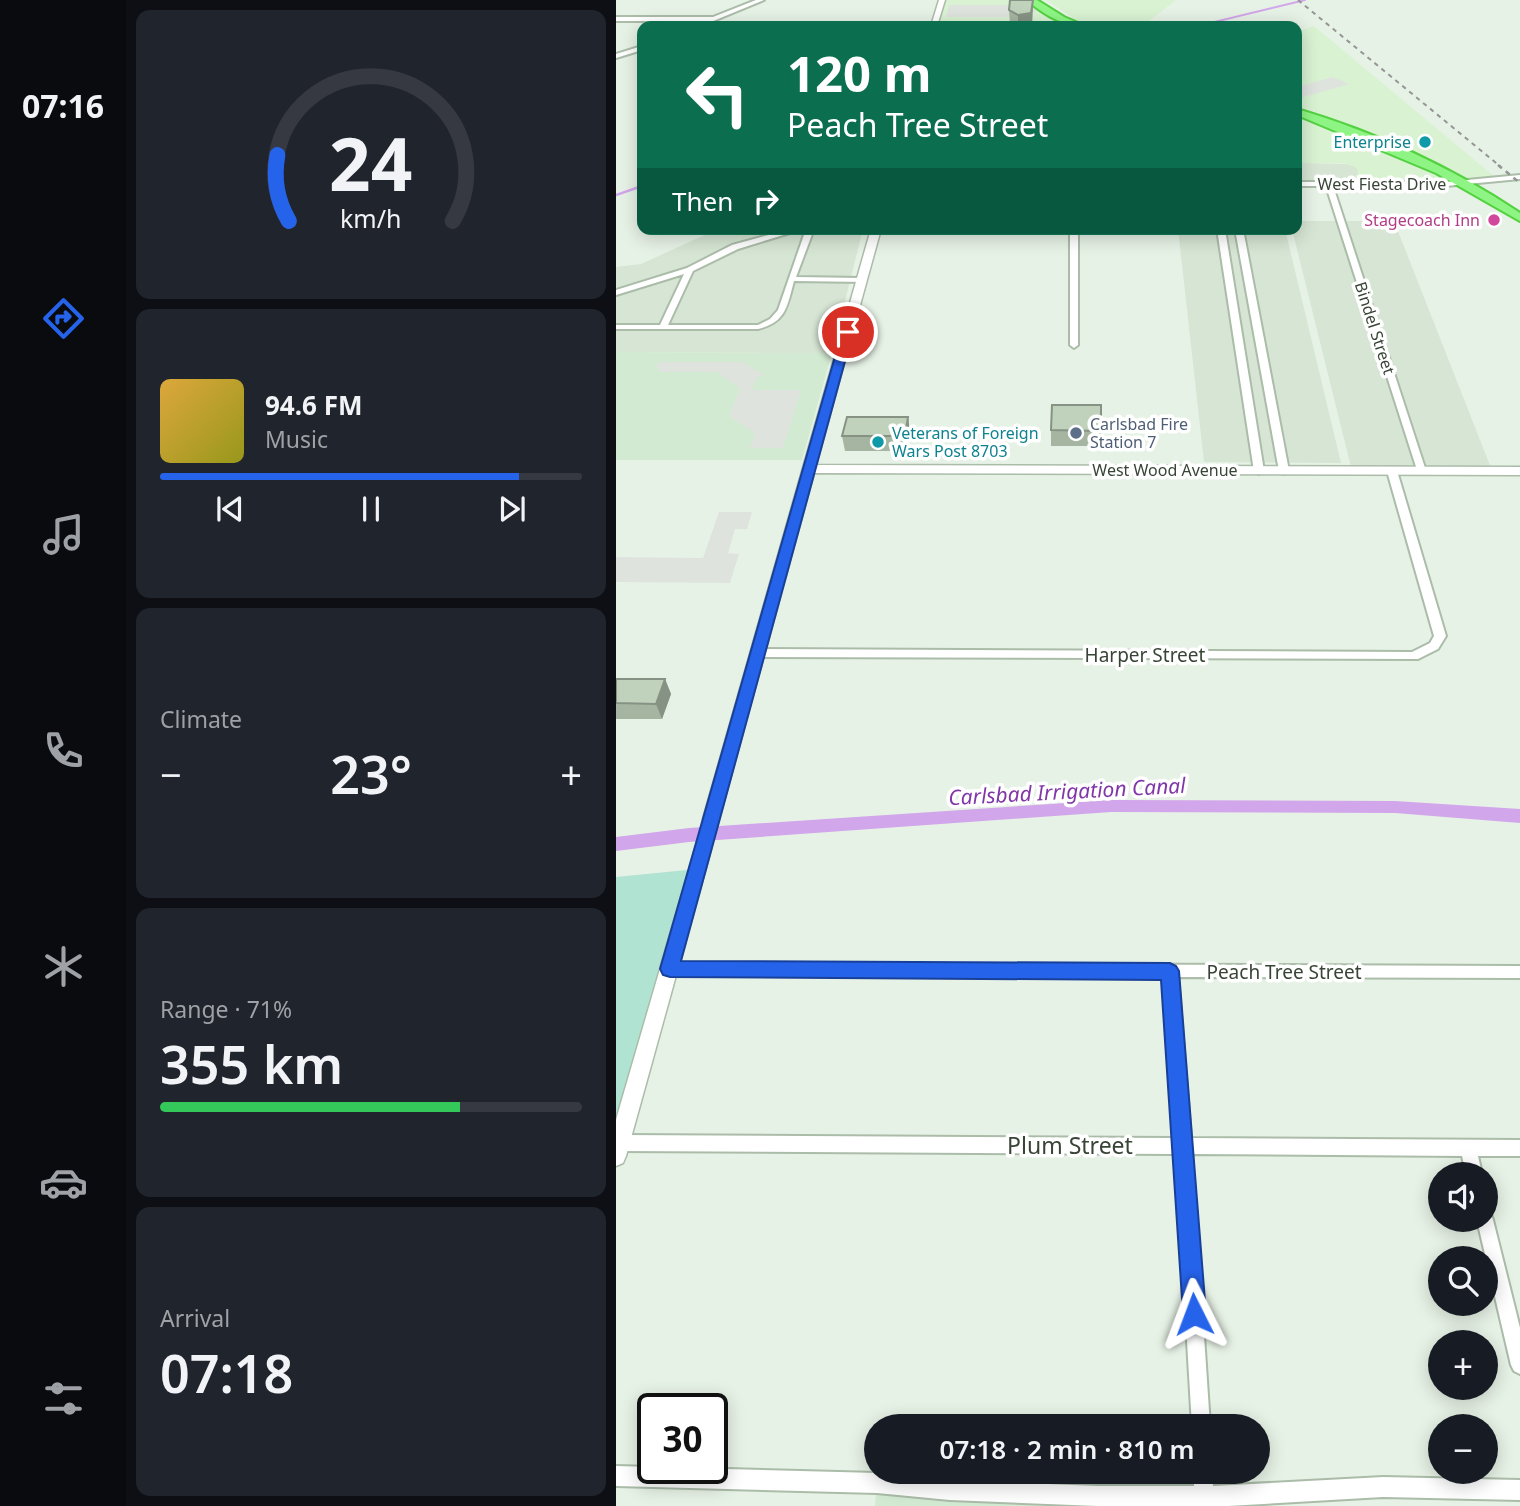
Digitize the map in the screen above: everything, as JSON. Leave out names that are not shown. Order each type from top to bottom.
[{"type":"highway","points":[[1031,0],[1067,21]]},
{"type":"highway","points":[[1046,0],[1075,21]]},
{"type":"highway","points":[[1302,114],[1391,147],[1467,183],[1520,218]]},
{"type":"street","points":[[708,21],[761,0]]},
{"type":"street","points":[[936,21],[942,0]]},
{"type":"street","points":[[616,19],[713,19]]},
{"type":"street","points":[[616,56],[637,50]]},
{"type":"street","name":"West Fiesta Drive","points":[[1302,184],[1467,183],[1520,177]]},
{"type":"street","name":"Bindel Street","points":[[1329,184],[1421,471]]},
{"type":"street","points":[[617,294],[690,270],[736,247],[779,235]]},
{"type":"street","points":[[616,327],[771,325],[778,318],[808,235]]},
{"type":"street","points":[[618,1150],[874,235]]},
{"type":"street","points":[[1074,235],[1074,345]]},
{"type":"street","points":[[1222,235],[1259,471]]},
{"type":"street","points":[[1240,235],[1284,471]]},
{"type":"street","points":[[663,327],[690,270]]},
{"type":"street","points":[[791,279],[862,280]]},
{"type":"street","name":"West Wood Avenue","points":[[810,469],[1520,471]]},
{"type":"street","name":"Harper Street","points":[[759,653],[1414,656],[1434,646],[1440,636],[1392,471]]},
{"type":"street","name":"Peach Tree Street","points":[[670,969],[1520,972]]},
{"type":"street","points":[[1170,971],[1200,1414]]},
{"type":"street","points":[[1468,1148],[1471,1162]]},
{"type":"street","name":"Plum Street","points":[[618,1150],[1520,1148]]},
{"type":"street","points":[[1488,1232],[1520,1365]]},
{"type":"street","points":[[616,1476],[810,1480],[950,1490],[1205,1501],[1383,1487],[1520,1490]]},
{"type":"shaded area","points":[[942,0],[1031,0],[1061,19],[1073,21],[936,21]]},
{"type":"shaded area","points":[[1046,0],[1176,0],[1149,21],[1073,21],[1072,17]]},
{"type":"shaded area","points":[[949,5],[1028,5],[1029,9],[1036,9],[1035,12],[1010,12],[1009,17],[946,17]]},
{"type":"shaded area","points":[[1314,26],[1496,178],[1467,183],[1341,184],[1358,174],[1357,168],[1344,163],[1302,163],[1302,30]]},
{"type":"shaded area","points":[[1333,77],[1349,84],[1302,98],[1302,86]]},
{"type":"shaded area","points":[[1302,163],[1349,164],[1357,168],[1359,174],[1341,184],[1302,184]]},
{"type":"shaded area","points":[[1302,221],[1394,221],[1491,468],[1351,467],[1293,235],[1302,235]]},
{"type":"shaded area","points":[[705,235],[862,235],[832,353],[616,352],[616,267],[641,264]]},
{"type":"shaded area","points":[[1179,235],[1286,235],[1341,463],[1204,462]]},
{"type":"shaded area","points":[[616,352],[832,353],[802,460],[616,460]]},
{"type":"shaded area","points":[[659,362],[743,362],[764,375],[756,378],[752,390],[801,390],[783,448],[750,448],[755,433],[729,416],[740,388],[717,372],[658,372],[660,368],[656,368]]},
{"type":"shaded area","points":[[719,512],[752,512],[747,529],[735,529],[728,553],[739,554],[730,583],[616,582],[616,557],[703,558]]},
{"type":"shaded area","points":[[697,869],[616,1133],[616,877]]},
{"type":"shaded area","points":[[877,1484],[891,1484],[1205,1506],[875,1506]]},
{"type":"building","points":[[1010,0],[1033,0],[1031,13],[1018,15],[1009,10]]},
{"type":"building","points":[[1052,405],[1101,405],[1101,431],[1051,430]]},
{"type":"building","points":[[847,417],[908,417],[905,436],[842,436]]},
{"type":"building","points":[[616,679],[665,679],[656,704],[616,703]]},
{"type":"waterway","points":[[1219,21],[1305,0]]},
{"type":"waterway","points":[[616,195],[637,188]]},
{"type":"waterway","name":"Carlsbad Irrigation Canal","points":[[616,844],[689,835],[1111,806],[1395,807],[1520,816]]},
{"type":"railway","points":[[1298,0],[1501,167]]},
{"type":"railway","points":[[1498,165],[1520,183]]},
{"type":"place","name":"Enterprise","points":[[1425,142]]},
{"type":"place","name":"Stagecoach Inn","points":[[1494,220]]},
{"type":"place","name":"Carlsbad Fire Station 7","points":[[1076,433]]},
{"type":"place","name":"Veterans of Foreign Wars Post 8703","points":[[878,442]]},
{"type":"route","points":[[848,332],[670,969],[1170,971],[1194,1314]]}]
